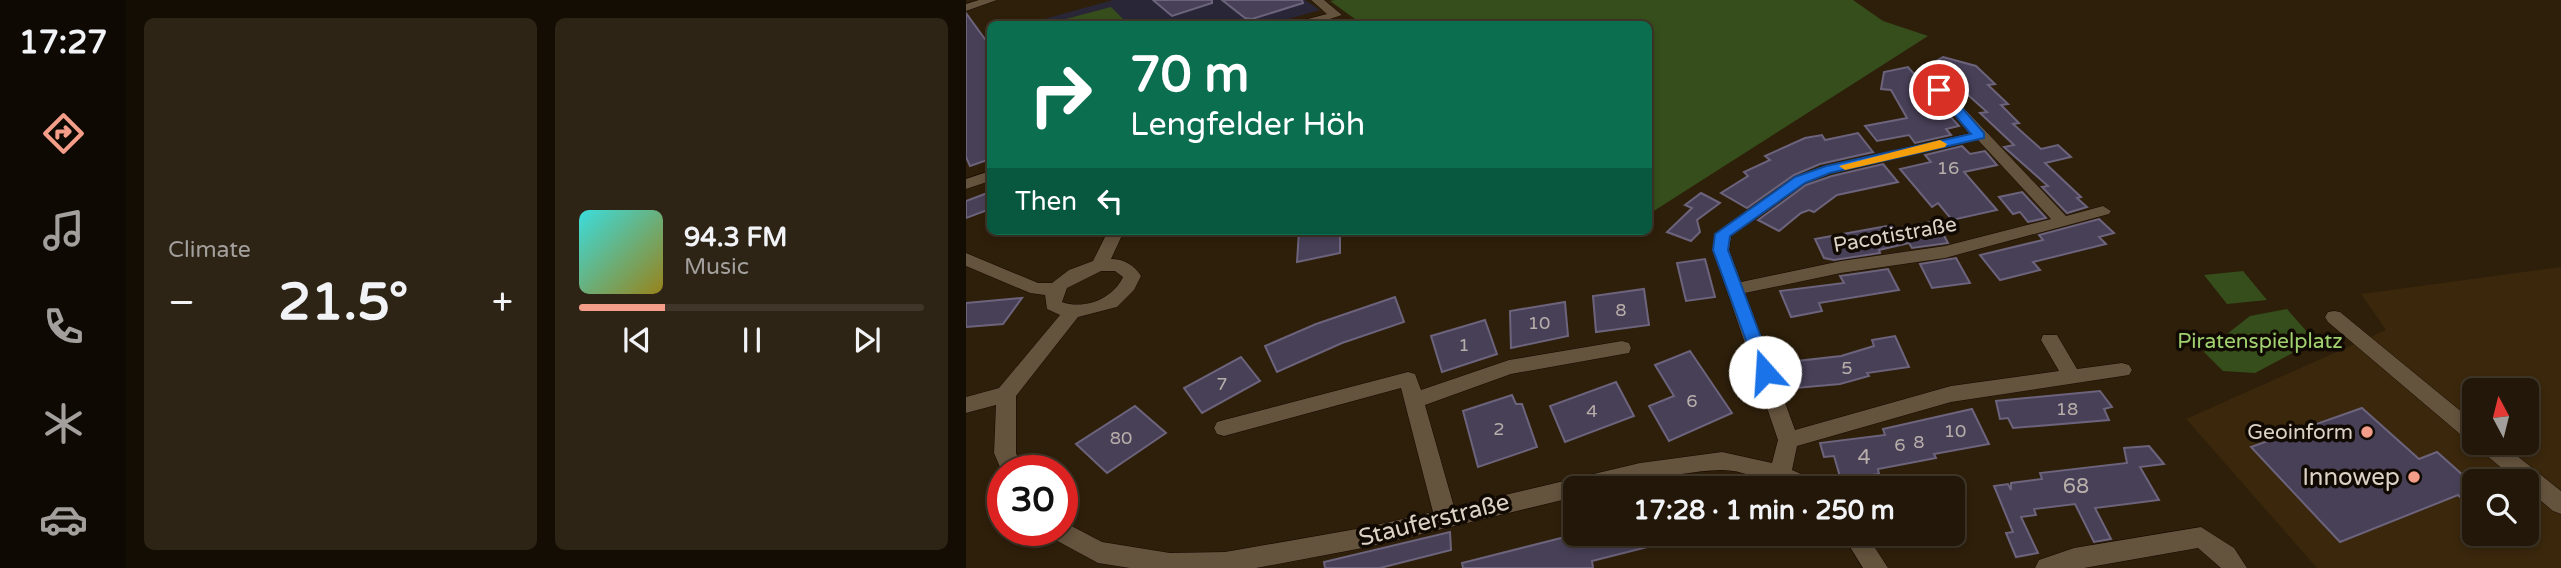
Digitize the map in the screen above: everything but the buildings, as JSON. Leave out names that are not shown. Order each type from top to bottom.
[{"type":"street","points":[[966,8],[991,0]]},
{"type":"street","points":[[1315,21],[1336,15],[1317,0]]},
{"type":"street","points":[[1939,90],[2061,220]]},
{"type":"street","points":[[1780,474],[1788,440],[1721,250],[1723,234],[1800,180],[1826,170],[1980,135]]},
{"type":"street","points":[[966,184],[987,177]]},
{"type":"street","name":"Pacotistraße","points":[[1736,289],[1841,267],[1945,252],[2103,211]]},
{"type":"street","points":[[1100,265],[1114,235]]},
{"type":"street","points":[[966,259],[1036,289],[1055,289],[1069,278],[1100,265],[1119,265],[1128,269],[1132,276],[1130,283],[1107,303],[1072,312],[1052,306],[1055,289]]},
{"type":"street","points":[[966,405],[1006,394],[1072,312]]},
{"type":"street","points":[[2334,317],[2462,424]]},
{"type":"street","points":[[2050,340],[2072,377]]},
{"type":"street","points":[[1413,401],[1509,367],[1622,348]]},
{"type":"street","points":[[1788,440],[1951,394],[2122,370]]},
{"type":"street","points":[[1224,428],[1408,379],[1445,516]]},
{"type":"street","points":[[1006,394],[1006,455]]},
{"type":"street","points":[[2501,455],[2561,504]]},
{"type":"street","name":"Stauferstraße","points":[[1078,541],[1098,552],[1170,564],[1224,563],[1292,553],[1653,470],[1722,461],[1784,476]]},
{"type":"street","points":[[2047,568],[2074,559],[2201,537],[2226,556],[2235,568]]},
{"type":"street","points":[[1861,546],[1876,568]]},
{"type":"shaded area","points":[[1113,0],[1305,0],[1320,10],[1282,21],[1037,21]]},
{"type":"shaded area","points":[[2561,267],[2561,568],[2317,568],[2186,419],[2386,330],[2361,294]]},
{"type":"green space","points":[[1853,0],[1883,21],[1928,36],[1652,212],[1652,21],[1358,21],[1330,1]]},
{"type":"green space","points":[[1111,7],[1125,21],[1058,21]]},
{"type":"green space","points":[[2243,271],[2267,300],[2227,304],[2204,275]]},
{"type":"green space","name":"Piratenspielplatz","points":[[2287,309],[2315,341],[2255,373],[2223,371],[2204,352],[2250,316]]},
{"type":"slow traffic","points":[[1845,166],[1940,144]]},
{"type":"place","name":"Geoinform","points":[[2367,432]]},
{"type":"place","name":"Innowep","points":[[2414,477]]},
{"type":"route","points":[[1765,372],[1721,250],[1723,234],[1800,180],[1826,170],[1980,135],[1939,90]]}]
